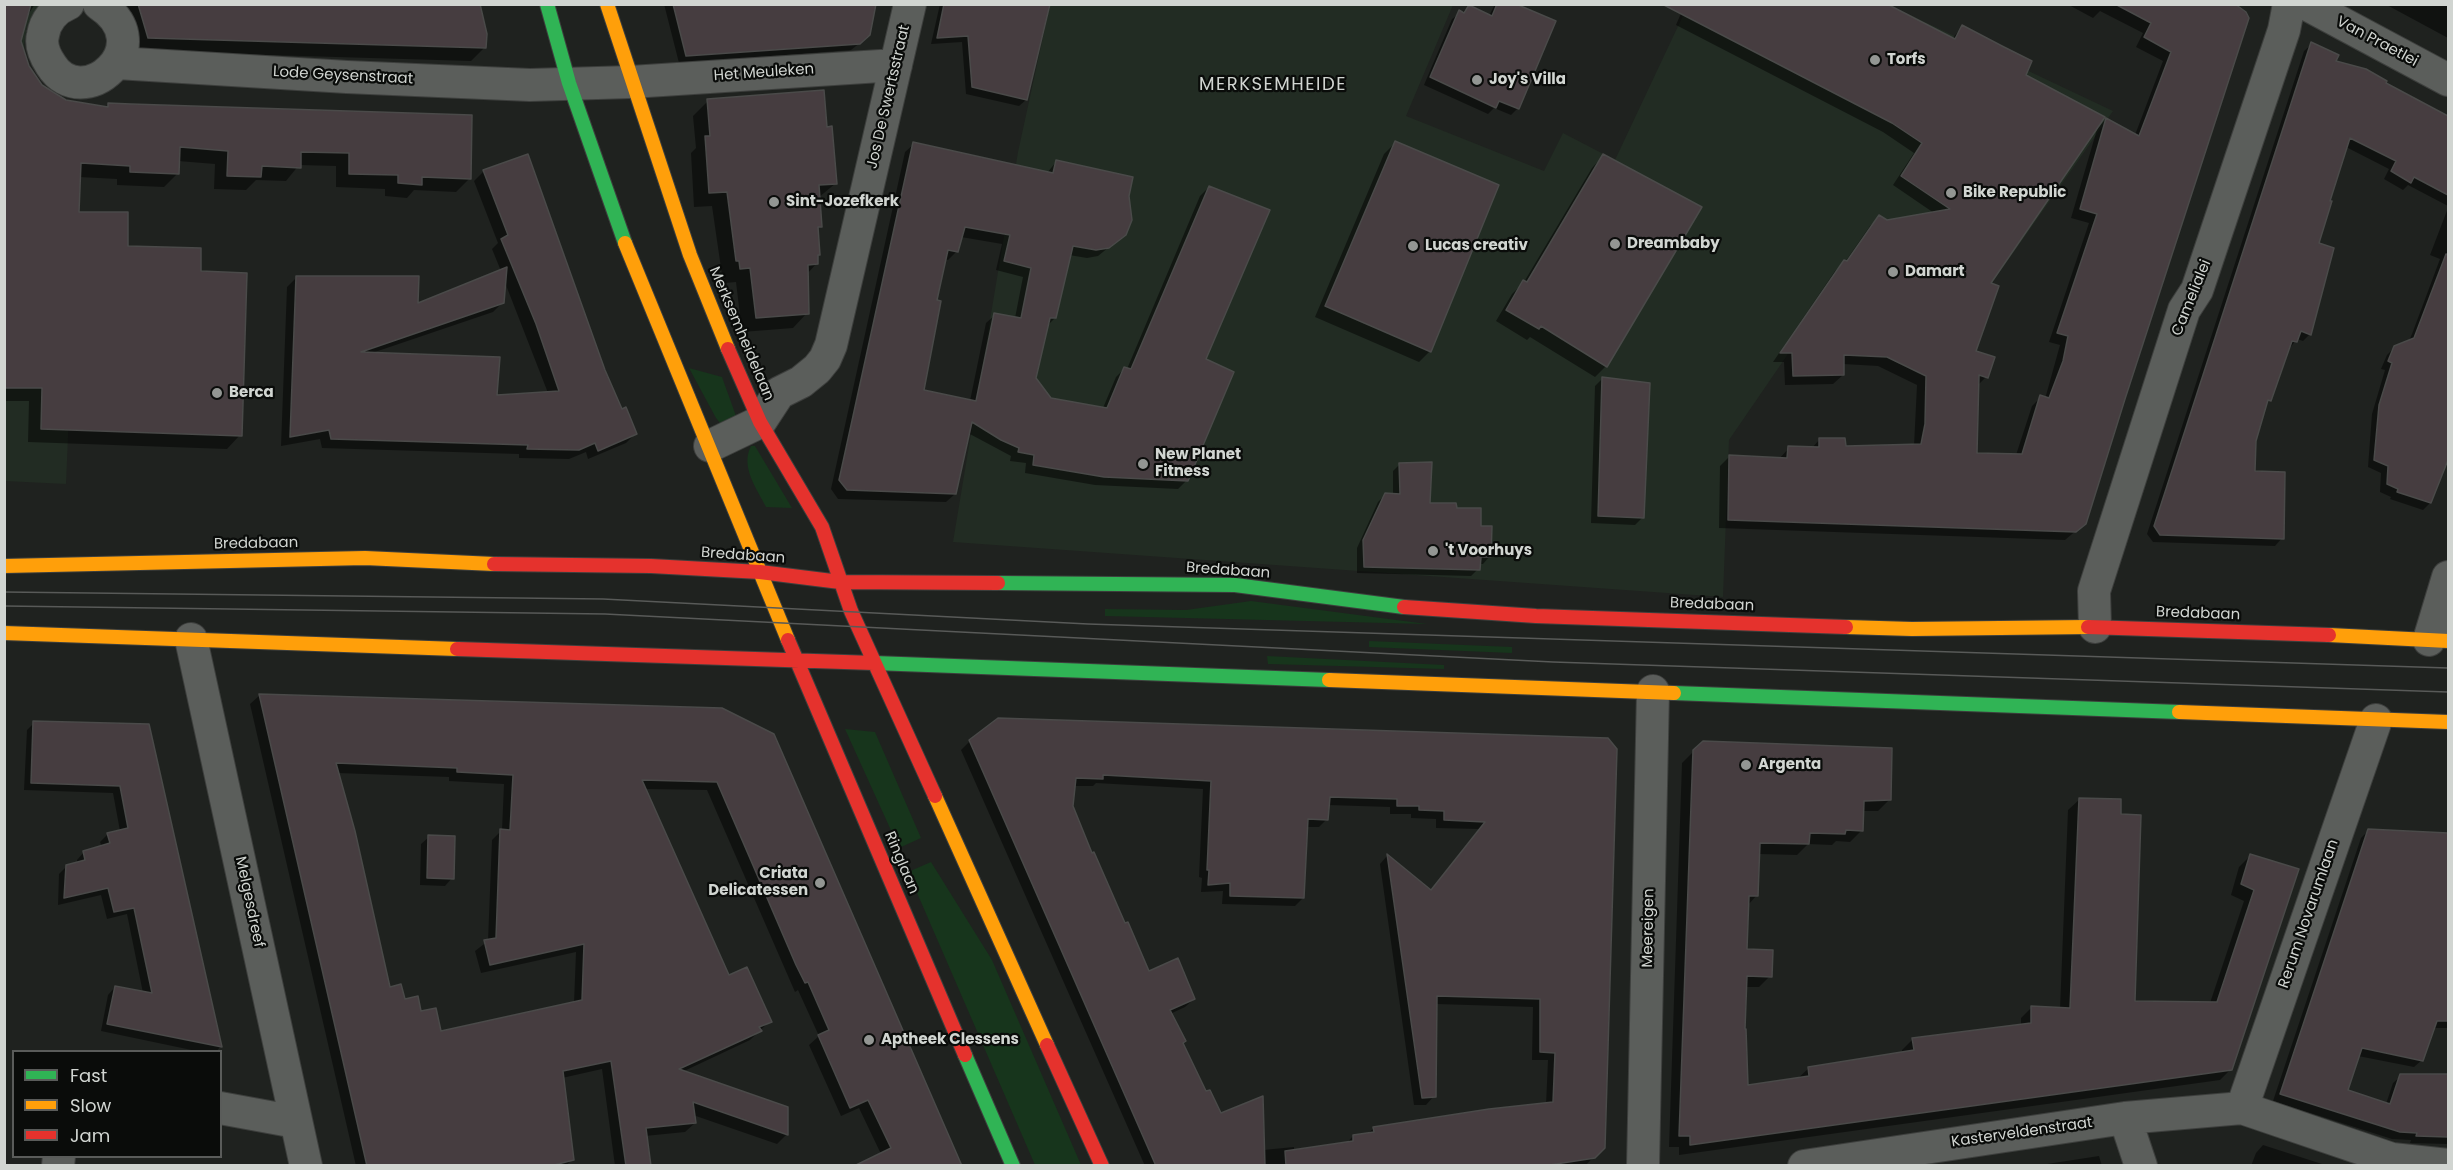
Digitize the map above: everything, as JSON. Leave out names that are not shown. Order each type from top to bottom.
[{"type":"main road","points":[[547,4],[569,82],[605,191],[645,296],[710,446],[760,572]]},
{"type":"main road","name":"Merksemheidelaan","points":[[607,4],[690,255],[724,341],[760,422],[822,527],[840,582],[875,663]]},
{"type":"main road","name":"Bredabaan","points":[[4,566],[365,558],[487,564],[651,566],[760,572],[840,582],[1235,585],[1410,608],[1536,616],[1912,629],[2095,627],[2439,640]]},
{"type":"main road","name":"Ringlaan","points":[[760,572],[1013,1166]]},
{"type":"main road","points":[[4,633],[1653,691],[2448,722]]},
{"type":"main road","points":[[875,663],[1102,1166]]},
{"type":"street","points":[[68,4],[61,7],[48,20],[42,37],[44,55],[54,70],[69,80],[87,82],[104,76],[117,63],[123,46],[121,28],[111,13],[99,4]]},
{"type":"street","name":"Jos De Swertsstraat","points":[[760,422],[779,393],[801,382],[817,369],[825,359],[831,345],[910,4]]},
{"type":"street","name":"Camelialei","points":[[2095,627],[2094,591],[2184,310],[2198,290],[2284,30],[2289,4]]},
{"type":"street","name":"Van Praetlei","points":[[2306,4],[2448,80]]},
{"type":"street","name":"Lode Geysenstraat","points":[[117,63],[473,83],[531,85],[569,82],[631,82]]},
{"type":"street","name":"Het Meuleken","points":[[631,82],[896,64]]},
{"type":"street","points":[[710,446],[760,422]]},
{"type":"street","points":[[2439,640],[2448,578]]},
{"type":"street","name":"Melgesdreef","points":[[191,639],[306,1166]]},
{"type":"street","name":"Meereigen","points":[[1643,1166],[1653,691]]},
{"type":"street","name":"Rerum Novarumlaan","points":[[2242,1108],[2376,720]]},
{"type":"street","points":[[222,1108],[296,1122]]},
{"type":"street","points":[[2242,1108],[2392,1159],[2448,1165]]},
{"type":"street","name":"Kasterveldenstraat","points":[[1804,1166],[2125,1119],[2242,1108]]},
{"type":"street","points":[[2125,1119],[2141,1166]]},
{"type":"shaded area","points":[[4,5],[39,5],[27,26],[24,45],[26,63],[34,82],[82,111],[66,484],[5,481]]},
{"type":"shaded area","points":[[1050,5],[1453,5],[1406,116],[1544,171],[1563,133],[1615,160],[1688,5],[1889,5],[2113,111],[1926,377],[1877,353],[1875,357],[1788,354],[1729,440],[1723,597],[953,542],[1018,152]]},
{"type":"green space","points":[[689,368],[722,377],[736,416],[727,424],[720,423],[716,418]]},
{"type":"green space","points":[[751,446],[755,446],[792,508],[766,507],[751,478],[747,462]]},
{"type":"green space","points":[[1251,601],[1427,624],[1105,616],[1105,609],[1186,610]]},
{"type":"green space","points":[[1369,641],[1512,647],[1512,653],[1369,647]]},
{"type":"green space","points":[[1267,656],[1444,665],[1444,669],[1268,664]]},
{"type":"green space","points":[[845,729],[875,732],[921,838],[899,848]]},
{"type":"green space","points":[[931,862],[992,960],[1081,1165],[1035,1165],[908,872]]},
{"type":"building","points":[[4,4],[31,4],[21,41],[29,66],[42,85],[66,100],[108,107],[108,103],[472,115],[471,179],[422,177],[422,185],[398,183],[398,175],[349,174],[349,153],[301,152],[301,168],[262,166],[261,177],[227,176],[228,151],[180,147],[179,174],[130,172],[130,166],[81,163],[79,212],[128,212],[128,246],[201,248],[201,271],[247,273],[242,436],[41,429],[42,388],[4,388]]},
{"type":"building","points":[[138,4],[480,4],[487,34],[486,48],[148,38]]},
{"type":"building","points":[[673,4],[876,4],[870,35],[860,44],[686,56]]},
{"type":"building","points":[[944,4],[1050,4],[1027,100],[972,87],[968,36],[937,38]]},
{"type":"building","points":[[1497,4],[1516,4],[1556,21],[1519,109],[1499,101],[1496,108],[1430,77],[1459,10],[1464,13],[1469,5],[1492,16]]},
{"type":"building","points":[[1662,4],[1887,4],[1955,39],[1962,25],[2032,61],[2026,75],[2105,117],[1991,283],[1999,286],[1976,351],[1995,357],[1988,378],[1979,375],[1977,453],[2022,454],[2040,395],[2049,398],[2063,361],[2068,336],[2057,333],[2097,214],[2080,209],[2106,118],[2139,136],[2171,52],[2144,37],[2151,23],[2115,4],[2235,4],[2246,12],[2249,18],[2086,524],[2076,532],[1728,520],[1729,455],[1787,458],[1788,446],[1819,447],[1819,438],[1845,438],[1846,446],[1921,444],[1925,424],[1926,376],[1887,357],[1844,355],[1844,375],[1793,376],[1792,353],[1780,353],[1844,260],[1847,261],[1879,215],[1887,220],[1950,209],[1901,176],[1922,143],[1892,123]]},
{"type":"building","points":[[2311,42],[2339,55],[2336,61],[2366,69],[2387,81],[2386,83],[2448,116],[2448,195],[2414,177],[2411,183],[2391,171],[2396,161],[2350,138],[2319,243],[2334,248],[2311,335],[2301,331],[2297,342],[2292,341],[2271,401],[2268,400],[2256,441],[2255,471],[2285,472],[2284,539],[2160,535],[2154,526]]},
{"type":"building","name":"Sint-Jozefkerk","points":[[824,90],[827,127],[832,126],[837,184],[819,185],[822,227],[818,227],[820,255],[818,255],[818,264],[808,265],[809,314],[756,318],[750,268],[740,269],[739,261],[736,261],[727,192],[709,193],[705,136],[710,136],[707,99]]},
{"type":"building","name":"Lucas creativ","points":[[1395,141],[1499,185],[1431,352],[1325,306]]},
{"type":"building","points":[[913,142],[1053,173],[1056,160],[1133,177],[1129,196],[1132,220],[1126,235],[1109,248],[1096,250],[1073,246],[1056,318],[1050,318],[1036,378],[1051,398],[1107,408],[1124,367],[1131,369],[1209,186],[1270,210],[1206,359],[1234,372],[1188,481],[1104,477],[1033,465],[1034,455],[1018,452],[1019,448],[972,422],[956,494],[847,490],[839,480]],"holes":[[[965,227],[1010,235],[1004,261],[1031,268],[1021,318],[994,313],[976,401],[924,390],[941,301],[937,300],[948,250],[958,252]]]},
{"type":"building","points":[[528,154],[605,370],[622,409],[626,407],[637,434],[598,451],[595,443],[579,450],[527,449],[528,445],[331,439],[329,430],[290,437],[296,276],[419,276],[418,303],[507,267],[504,303],[361,352],[500,357],[497,395],[559,391],[536,324],[501,239],[508,235],[483,170]]},
{"type":"building","name":"Dreambaby","points":[[1603,154],[1702,207],[1607,367],[1541,326],[1539,329],[1506,310],[1523,280],[1527,282]]},
{"type":"building","points":[[2446,254],[2448,255],[2448,460],[2431,503],[2397,492],[2398,489],[2387,484],[2388,466],[2374,460],[2379,405],[2392,363],[2388,361],[2394,346],[2414,338]]},
{"type":"building","points":[[1602,377],[1650,383],[1644,518],[1598,516]]},
{"type":"building","points":[[1432,462],[1430,503],[1456,503],[1457,508],[1481,508],[1481,526],[1492,526],[1491,557],[1481,557],[1480,570],[1364,567],[1363,540],[1385,493],[1400,494],[1399,463]]},
{"type":"building","points":[[259,694],[722,708],[774,734],[962,1166],[854,1166],[891,1148],[868,1100],[850,1108],[818,1035],[829,1030],[808,982],[805,983],[796,965],[717,782],[642,780],[729,975],[747,967],[772,1022],[759,1027],[762,1031],[679,1069],[788,1107],[788,1135],[693,1102],[696,1123],[646,1128],[651,1166],[626,1166],[611,1061],[563,1071],[574,1160],[550,1166],[367,1166]],"holes":[[[336,763],[457,768],[457,772],[513,775],[510,830],[500,829],[496,938],[484,940],[490,965],[584,944],[582,1000],[441,1031],[436,1008],[421,1011],[418,996],[405,999],[401,984],[390,987],[355,831]]]},
{"type":"building","points":[[998,718],[1608,738],[1617,749],[1605,1148],[1595,1158],[1543,1166],[1286,1166],[1285,1151],[1353,1141],[1353,1135],[1374,1132],[1373,1127],[1489,1109],[1553,1102],[1555,1053],[1540,1052],[1540,999],[1437,996],[1436,1097],[1422,1098],[1387,854],[1431,890],[1485,822],[1444,820],[1444,811],[1419,810],[1419,806],[1397,806],[1397,799],[1330,797],[1328,820],[1308,819],[1304,898],[1230,896],[1230,883],[1208,885],[1211,781],[1103,775],[1103,779],[1076,778],[1073,806],[1092,853],[1094,852],[1125,923],[1128,922],[1149,971],[1178,958],[1195,999],[1170,1010],[1186,1041],[1183,1043],[1206,1091],[1210,1090],[1221,1113],[1263,1096],[1265,1166],[1156,1166],[969,740]]},
{"type":"building","points":[[33,721],[149,724],[222,1047],[107,1024],[115,986],[152,993],[134,908],[114,912],[108,888],[64,898],[66,865],[85,860],[83,851],[110,843],[107,833],[128,828],[120,786],[31,783]]},
{"type":"building","points":[[1703,741],[1892,748],[1891,800],[1864,801],[1863,831],[1846,830],[1845,834],[1810,833],[1809,844],[1760,843],[1758,896],[1749,896],[1747,949],[1773,950],[1772,977],[1747,976],[1745,1029],[1748,1085],[1809,1076],[1808,1067],[1914,1050],[1912,1038],[2031,1023],[2031,1006],[2070,1008],[2079,798],[2121,799],[2121,814],[2141,815],[2135,1001],[2217,1002],[2254,890],[2241,884],[2250,854],[2299,869],[2232,1070],[1690,1145],[1690,1136],[1679,1136],[1693,750]]},
{"type":"building","points":[[2368,829],[2448,833],[2448,1021],[2437,1021],[2423,1061],[2362,1048],[2348,1090],[2390,1104],[2400,1074],[2448,1074],[2448,1137],[2416,1136],[2417,1133],[2400,1132],[2280,1094]]},
{"type":"building","points":[[428,835],[455,836],[454,879],[427,878]]},
{"type":"tram line","points":[[4,592],[603,599],[1088,624],[2448,668]]},
{"type":"tram line","points":[[4,606],[605,614],[1553,662],[2448,692]]},
{"type":"traffic: fast","points":[[547,4],[569,83],[625,243]]},
{"type":"traffic: fast","points":[[998,583],[1235,585],[1404,607]]},
{"type":"traffic: fast","points":[[874,663],[1329,680]]},
{"type":"traffic: fast","points":[[1674,693],[2179,712]]},
{"type":"traffic: fast","points":[[965,1055],[1013,1166]]},
{"type":"traffic: slow","points":[[607,4],[690,255],[728,349]]},
{"type":"traffic: slow","points":[[625,243],[788,640]]},
{"type":"traffic: slow","points":[[4,566],[365,558],[494,564]]},
{"type":"traffic: slow","points":[[1846,627],[1912,629],[2088,627]]},
{"type":"traffic: slow","points":[[4,633],[457,649]]},
{"type":"traffic: slow","points":[[2329,635],[2448,641]]},
{"type":"traffic: slow","points":[[1329,680],[1674,693]]},
{"type":"traffic: slow","points":[[2179,712],[2448,722]]},
{"type":"traffic: slow","points":[[935,796],[1047,1045]]},
{"type":"traffic: jam","points":[[728,349],[760,422],[822,527],[851,611],[935,796]]},
{"type":"traffic: jam","points":[[494,564],[651,566],[760,572],[840,582],[998,583]]},
{"type":"traffic: jam","points":[[1404,607],[1536,616],[1846,627]]},
{"type":"traffic: jam","points":[[2088,627],[2329,635]]},
{"type":"traffic: jam","points":[[788,640],[965,1055]]},
{"type":"traffic: jam","points":[[457,649],[874,663]]},
{"type":"traffic: jam","points":[[1047,1045],[1102,1166]]},
{"type":"place","name":"Torfs","points":[[1875,60]]},
{"type":"place","name":"Joy's Villa","points":[[1477,80]]},
{"type":"place","name":"Bike Republic","points":[[1951,193]]},
{"type":"place","name":"Sint-Jozefkerk","points":[[774,202]]},
{"type":"place","name":"Dreambaby","points":[[1615,244]]},
{"type":"place","name":"Lucas creativ","points":[[1413,246]]},
{"type":"place","name":"Damart","points":[[1893,272]]},
{"type":"place","name":"Berca","points":[[217,393]]},
{"type":"place","name":"New Planet Fitness","points":[[1143,464]]},
{"type":"place","name":"'t Voorhuys","points":[[1433,551]]},
{"type":"place","name":"Argenta","points":[[1746,765]]},
{"type":"place","name":"Criata Delicatessen","points":[[820,883]]},
{"type":"place","name":"Aptheek Clessens","points":[[869,1040]]},
{"type":"district","name":"MERKSEMHEIDE","points":[[1273,85]]}]
